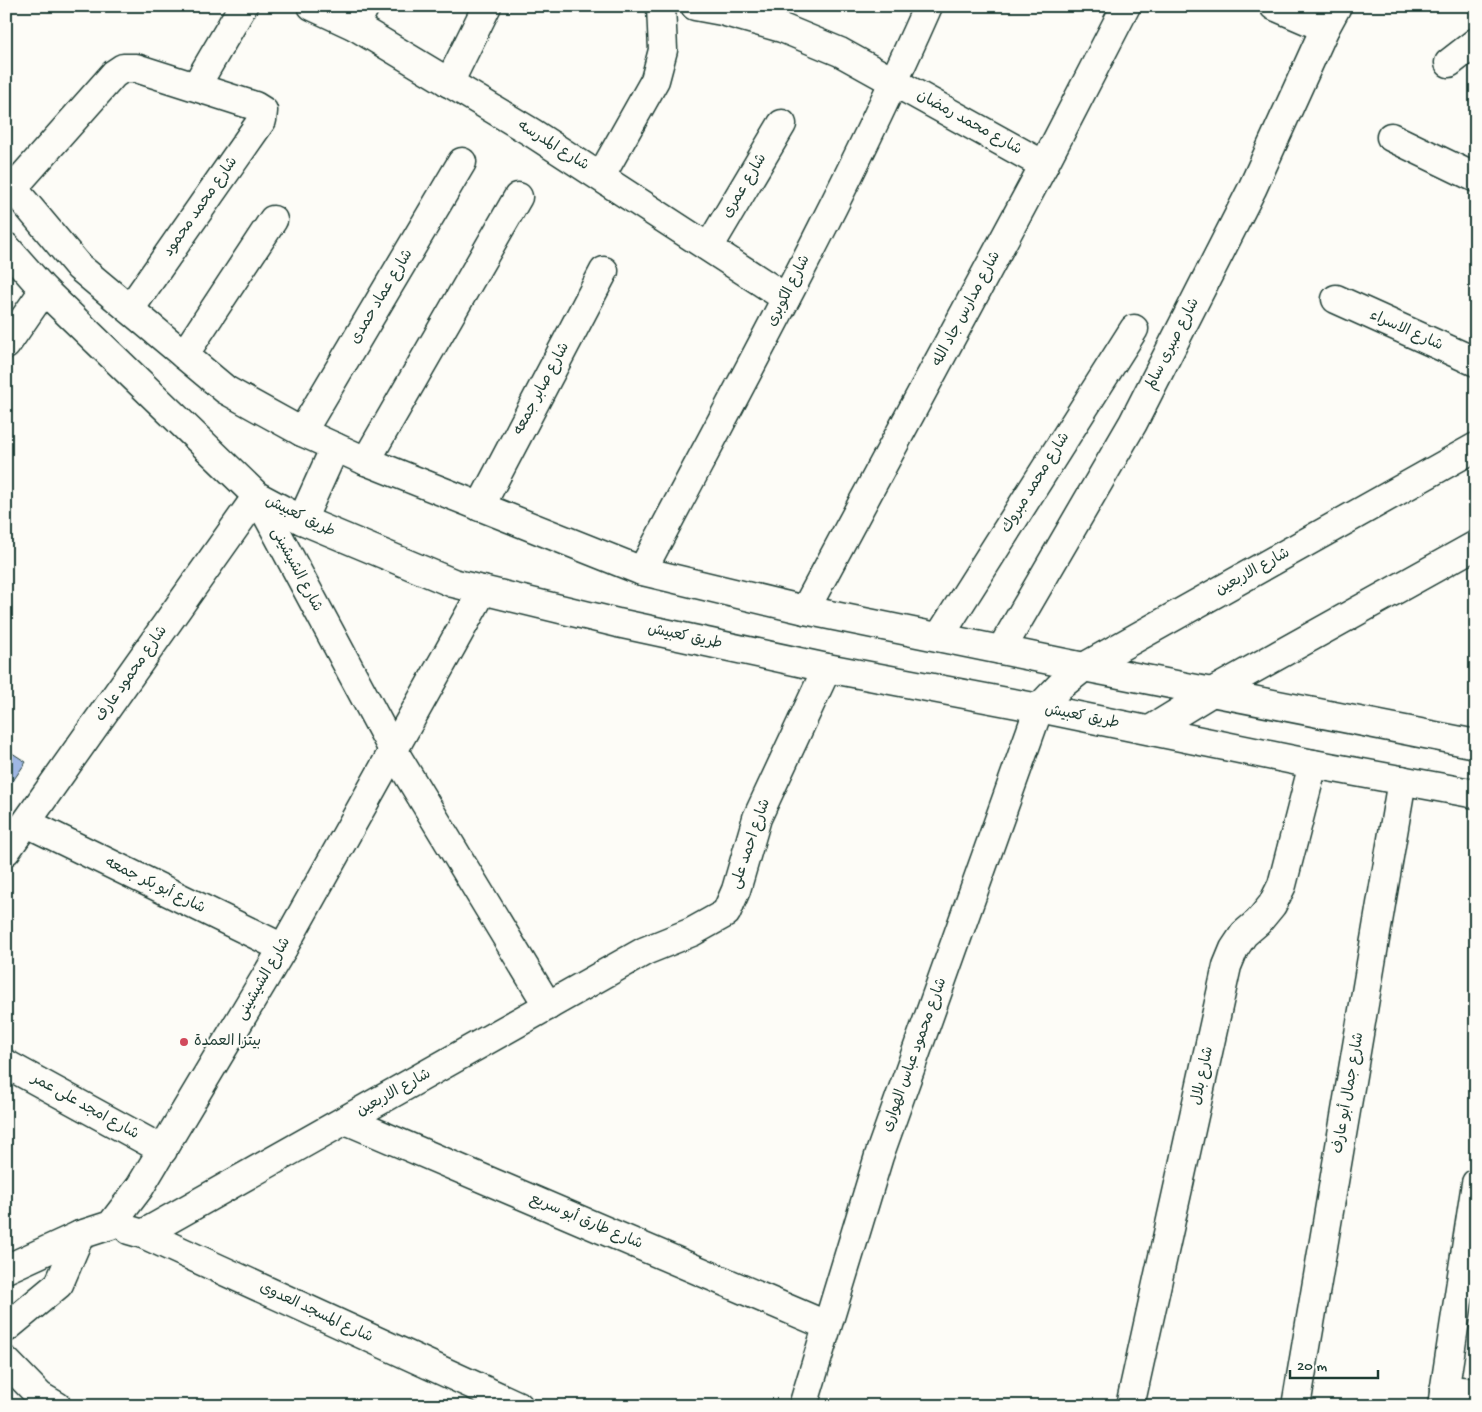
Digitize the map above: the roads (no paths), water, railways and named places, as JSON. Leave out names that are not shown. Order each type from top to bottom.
[{"type":"street","points":[[242,6],[196,86],[136,68],[123,68],[114,74],[10,184],[79,267],[226,390],[302,432],[366,461],[642,571],[805,610],[1476,744]]},
{"type":"street","name":"شارع المدرسه","points":[[312,6],[360,16],[449,82],[600,176],[786,298]]},
{"type":"street","points":[[449,82],[487,6]]},
{"type":"street","points":[[600,176],[655,80],[662,50],[661,6]]},
{"type":"street","name":"شارع محمد رمضان","points":[[695,6],[722,11],[782,28],[840,52],[1044,165]]},
{"type":"street","name":"شارع الكوبرى","points":[[642,571],[786,298],[895,82],[928,6]]},
{"type":"street","name":"شارع مدارس جاد الله","points":[[805,610],[1044,165],[1126,6]]},
{"type":"street","points":[[1274,6],[1331,17]]},
{"type":"street","name":"شارع صبرى سالم","points":[[1001,650],[1133,423],[1252,189],[1331,17]]},
{"type":"street","points":[[1449,63],[1476,42]]},
{"type":"street","name":"شارع محمد محمود","points":[[130,309],[262,120],[263,111],[255,106],[196,86]]},
{"type":"street","name":"شارع عمرى","points":[[709,247],[782,124]]},
{"type":"street","points":[[1391,137],[1476,178]]},
{"type":"street","name":"شارع عماد حمدى","points":[[302,432],[462,162]]},
{"type":"street","points":[[366,461],[518,197]]},
{"type":"street","points":[[184,355],[273,220]]},
{"type":"street","name":"طريق كعبيش","points":[[6,247],[44,290],[257,496],[302,520],[453,583],[618,623],[827,668],[1039,708],[1313,764],[1476,794]]},
{"type":"street","name":"شارع صابر جمعه","points":[[480,507],[604,270]]},
{"type":"street","points":[[6,345],[44,290]]},
{"type":"street","name":"شارع الاسراء","points":[[1336,299],[1476,362]]},
{"type":"street","name":"شارع محمد مبروك","points":[[939,637],[1134,329]]},
{"type":"street","name":"شارع الاربعين","points":[[1039,708],[1060,686],[1084,667],[1476,446]]},
{"type":"street","points":[[302,520],[335,447]]},
{"type":"street","name":"شارع الشيشينى","points":[[257,496],[393,750],[548,1006]]},
{"type":"street","name":"شارع محمود عارف","points":[[6,851],[257,496]]},
{"type":"street","points":[[1150,730],[1212,692],[1476,546]]},
{"type":"street","name":"شارع الشيشينى","points":[[111,1225],[140,1187],[163,1150],[283,948],[483,590]]},
{"type":"street","name":"شارع احمد على","points":[[645,951],[692,932],[726,913],[736,890],[757,818],[827,668]]},
{"type":"street","name":"شارع محمود عباس الهوارى","points":[[803,1406],[826,1325],[879,1156],[1039,708]]},
{"type":"street","name":"شارع بلال","points":[[1130,1406],[1227,966],[1234,949],[1244,934],[1258,922],[1272,905],[1282,885],[1313,764]]},
{"type":"street","name":"شارع جمال أبو عارف","points":[[1296,1406],[1402,780]]},
{"type":"street","name":"شارع أبو بكر جمعه","points":[[27,823],[283,948]]},
{"type":"street","name":"شارع الاربعين","points":[[143,1234],[645,951]]},
{"type":"street","name":"شارع امجد على عمر","points":[[6,1064],[163,1150]]},
{"type":"street","name":"شارع طارق أبو سريع","points":[[346,1120],[826,1325]]},
{"type":"street","points":[[1476,1183],[1443,1398],[1476,1392]]},
{"type":"street","points":[[6,1269],[80,1235],[111,1225]]},
{"type":"street","name":"شارع المسجد العدوى","points":[[111,1225],[143,1234],[519,1406]]},
{"type":"street","points":[[6,1328],[59,1284],[80,1235]]},
{"type":"street","points":[[6,1361],[43,1403]]},
{"type":"place","name":"بيتزا العمدة","points":[[184,1042]]}]
